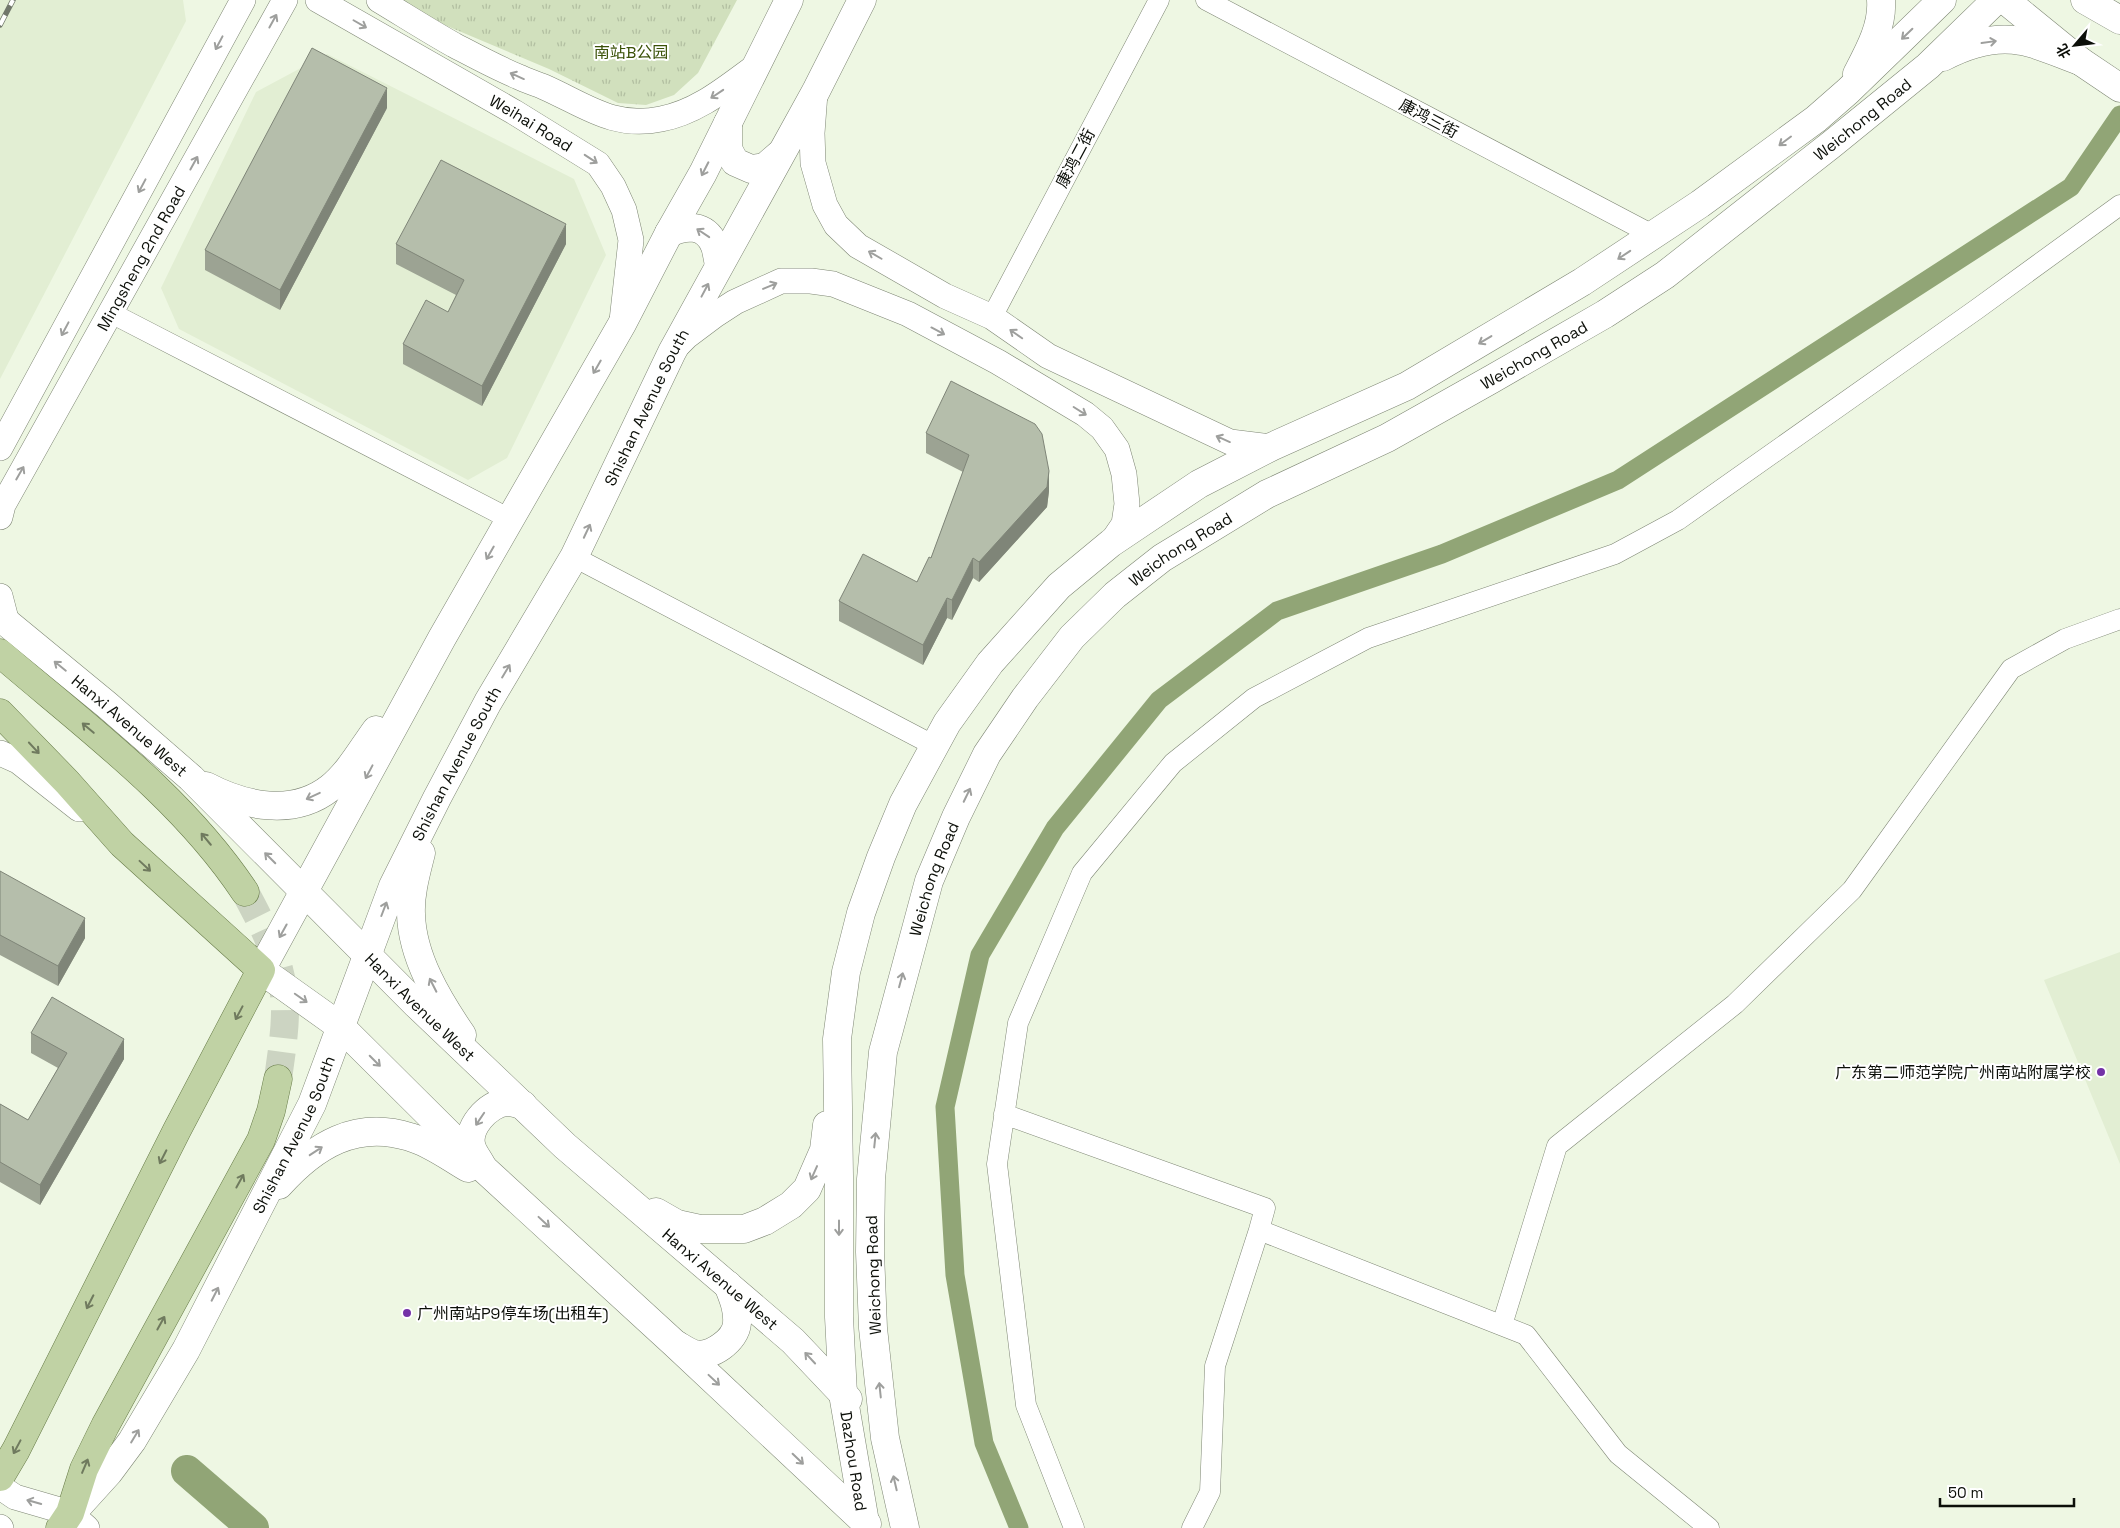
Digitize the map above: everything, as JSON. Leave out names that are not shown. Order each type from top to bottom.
[{"type":"main road","points":[[0,1477],[16,1450],[177,1130],[261,970],[442,638],[622,324],[669,233],[704,173],[789,0]]},
{"type":"main road","name":"Shishan Avenue South","points":[[72,1523],[80,1504],[109,1472],[132,1442],[186,1350],[312,1104],[393,886],[437,798],[488,702],[574,557],[672,352],[816,91],[862,0]]},
{"type":"main road","points":[[1867,114],[1848,91],[1878,29],[1881,0]]},
{"type":"main road","name":"Weichong Road","points":[[843,1394],[838,1317],[839,1176],[836,1039],[846,972],[861,913],[903,804],[933,745],[990,663],[1059,586],[1111,543],[1199,484],[1271,447],[1408,386],[1582,282],[1653,236],[1731,182],[1816,119],[1848,91],[1942,0]]},
{"type":"main road","name":"Weichong Road","points":[[885,1438],[873,1328],[870,1252],[871,1179],[883,1052],[928,881],[956,817],[987,754],[1025,698],[1072,637],[1115,595],[1162,558],[1251,503],[1387,438],[1612,310],[1665,275],[1928,66],[1996,0]]},
{"type":"main road","points":[[2005,0],[2080,61],[2120,88]]},
{"type":"main road","points":[[2085,0],[2114,12]]},
{"type":"main road","points":[[1928,66],[1965,47],[1989,41],[2022,41],[2080,61]]},
{"type":"main road","points":[[728,123],[728,149],[736,162],[751,169],[765,167],[780,154]]},
{"type":"main road","points":[[669,233],[682,226],[694,227],[707,233],[714,244],[719,264]]},
{"type":"main road","name":"Hanxi Avenue West","points":[[4,620],[107,704],[191,778],[367,955],[565,1146],[793,1341],[885,1438]]},
{"type":"main road","points":[[191,778],[224,795],[246,803],[267,806],[289,804],[312,798],[330,788],[347,770],[442,638]]},
{"type":"main road","points":[[0,653],[100,738],[167,799],[201,833],[246,892]]},
{"type":"main road","points":[[0,713],[48,762],[122,844],[261,970],[341,1026],[483,1168],[676,1344],[867,1526]]},
{"type":"main road","points":[[437,798],[426,831],[412,894],[412,933],[423,965],[444,1006],[477,1056],[499,1083]]},
{"type":"main road","points":[[565,1146],[645,1206],[677,1224],[700,1229],[744,1229],[764,1221],[791,1205],[807,1189],[824,1150],[836,1039]]},
{"type":"main road","points":[[72,1523],[84,1468],[261,1140],[271,1112],[278,1079]]},
{"type":"main road","points":[[483,1168],[472,1147],[471,1137],[485,1111],[497,1104],[507,1102],[523,1105]]},
{"type":"main road","points":[[249,1226],[274,1190],[298,1163],[334,1140],[354,1133],[391,1132],[412,1137],[438,1149],[508,1189]]},
{"type":"main road","points":[[839,1176],[844,1190],[850,1197],[860,1197],[866,1192],[871,1179]]},
{"type":"main road","points":[[676,1344],[695,1354],[721,1347],[731,1339],[737,1325],[737,1318],[736,1304],[728,1285]]},
{"type":"main road","name":"Dazhou Road","points":[[843,1394],[867,1526]]},
{"type":"main road","points":[[885,1438],[905,1528]]},
{"type":"street","name":"Mingsheng 2nd Road","points":[[0,448],[243,0]]},
{"type":"street","name":"Mingsheng 2nd Road","points":[[0,517],[3,505],[285,0]]},
{"type":"street","name":"Weihai Road","points":[[318,0],[514,112],[598,164],[613,186],[624,210],[630,240],[622,324]]},
{"type":"street","points":[[379,0],[454,45],[518,77],[544,87],[578,105],[614,119],[629,122],[647,122],[680,114],[715,96],[756,66]]},
{"type":"street","name":"康鸿二街","points":[[992,316],[1158,0]]},
{"type":"street","name":"康鸿三街","points":[[1206,0],[1653,236]]},
{"type":"street","points":[[514,112],[538,112],[544,110],[548,100],[548,94],[544,87]]},
{"type":"street","points":[[816,91],[812,133],[813,163],[825,205],[836,226],[858,246],[945,296]]},
{"type":"street","points":[[1074,1528],[1026,1405],[997,1164],[1018,1023],[1082,873],[1173,763],[1254,698],[1368,638],[1616,554],[1678,520],[1977,309],[2120,204]]},
{"type":"street","points":[[672,352],[687,336],[715,315],[735,302],[781,281],[811,281],[833,284],[908,314]]},
{"type":"street","points":[[1111,543],[1124,524],[1127,504],[1124,474],[1117,450],[1102,428],[1085,414],[998,362],[892,306],[888,297],[889,289],[893,284],[901,282],[912,284],[992,316],[1048,356],[1230,442],[1271,447]]},
{"type":"street","points":[[111,313],[510,519]]},
{"type":"street","points":[[998,362],[1025,368],[1038,375],[1049,374],[1055,369],[1054,363],[1048,356]]},
{"type":"street","points":[[574,557],[933,745]]},
{"type":"street","points":[[0,596],[4,620]]},
{"type":"street","points":[[1502,1325],[1557,1146],[1735,1004],[1852,890],[2012,669],[2065,639],[2120,619]]},
{"type":"street","points":[[0,752],[18,761],[39,776],[122,844]]},
{"type":"street","points":[[1004,1114],[1265,1208],[1215,1366],[1210,1492],[1192,1528]]},
{"type":"street","points":[[1259,1230],[1526,1335],[1618,1454],[1709,1528]]},
{"type":"street","points":[[0,1487],[15,1497],[72,1523]]},
{"type":"shaded area","points":[[0,0],[183,0],[186,21],[0,379]]},
{"type":"shaded area","points":[[327,54],[574,179],[606,255],[507,458],[468,480],[179,329],[161,288],[256,92]]},
{"type":"shaded area","name":"广东第二师范学院广州南站附属学校","points":[[2120,952],[2120,1164],[2044,980]]},
{"type":"green space","name":"南站B公园","points":[[400,0],[737,0],[698,73],[674,95],[646,105],[618,103],[549,69],[447,26]]},
{"type":"building","points":[[312,48],[387,88],[280,290],[205,250]]},
{"type":"building","points":[[441,160],[566,224],[482,386],[403,344],[426,300],[448,312],[464,280],[396,244]]},
{"type":"building","points":[[951,381],[1035,424],[1042,434],[1049,471],[1047,487],[979,562],[973,558],[952,600],[947,598],[923,645],[839,601],[863,554],[917,582],[929,557],[931,558],[969,455],[926,433]]},
{"type":"building","points":[[0,871],[85,918],[58,966],[0,935]]},
{"type":"building","points":[[52,997],[124,1039],[40,1185],[0,1162],[0,1104],[28,1120],[67,1053],[31,1033]]},
{"type":"waterway","points":[[1019,1528],[984,1443],[955,1275],[945,1107],[980,955],[1055,828],[1159,700],[1277,611],[1442,554],[1618,480],[2071,187],[2120,115]]},
{"type":"waterway","points":[[187,1471],[253,1528]]},
{"type":"tunnel","points":[[245,892],[260,920],[282,979],[285,1019],[278,1079]]},
{"type":"railway","points":[[0,25],[13,0]]},
{"type":"place","name":"广东第二师范学院广州南站附属学校","points":[[2101,1072]]},
{"type":"place","name":"广州南站P9停车场(出租车)","points":[[407,1313]]}]
